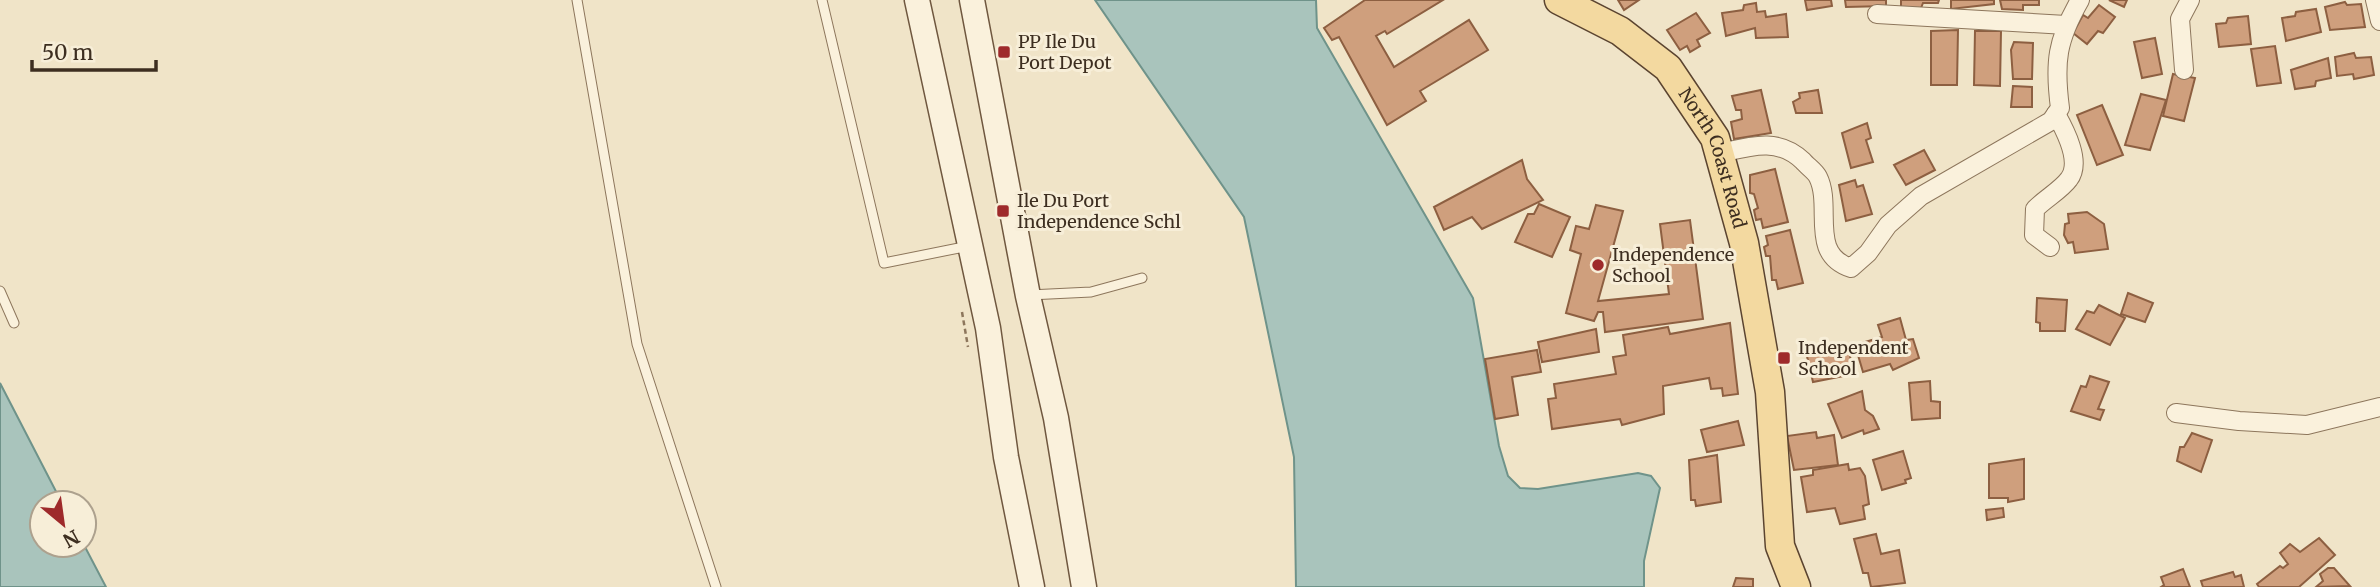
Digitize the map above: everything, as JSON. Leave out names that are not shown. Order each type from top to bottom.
[{"type":"main road","name":"North Coast Road","points":[[1559,0],[1620,31],[1668,68],[1715,138],[1744,243],[1770,392],[1780,546],[1796,587]]},
{"type":"street","points":[[917,0],[988,328],[1006,457],[1032,587]]},
{"type":"street","points":[[972,0],[1028,296],[1056,418],[1084,587]]},
{"type":"street","points":[[1721,153],[1755,145],[1789,148],[1818,176],[1823,194],[1825,242],[1837,260],[1851,268],[1868,253],[1888,225],[1921,196],[2051,121],[2060,108],[2056,61],[2066,25],[2080,0]]},
{"type":"street","points":[[2184,70],[2179,19],[2190,0]]},
{"type":"street","points":[[2375,0],[2380,21]]},
{"type":"street","points":[[1877,14],[2066,25]]},
{"type":"street","points":[[2050,247],[2034,235],[2035,209],[2069,179],[2074,171],[2071,150],[2056,114]]},
{"type":"street","points":[[2176,413],[2239,421],[2307,425],[2380,407]]},
{"type":"lane","points":[[577,0],[637,344],[716,587]]},
{"type":"lane","points":[[822,0],[884,263],[971,246]]},
{"type":"lane","points":[[1028,296],[1091,292],[1142,278]]},
{"type":"lane","points":[[0,291],[13,323]]},
{"type":"water","points":[[1095,0],[1316,0],[1317,28],[1473,298],[1499,446],[1508,476],[1520,488],[1538,489],[1638,473],[1651,476],[1660,488],[1644,561],[1644,587],[1296,587],[1294,457],[1244,217]]},
{"type":"water","points":[[0,383],[55,489],[28,489],[28,559],[91,559],[106,587],[0,587]]},
{"type":"building","points":[[1365,0],[1443,0],[1387,34],[1385,31],[1376,36],[1394,67],[1469,20],[1488,50],[1420,91],[1426,101],[1387,125],[1339,37],[1332,40],[1324,28]]},
{"type":"building","points":[[1618,0],[1639,0],[1624,10]]},
{"type":"building","points":[[1805,0],[1831,0],[1832,6],[1807,10]]},
{"type":"building","points":[[1845,0],[1886,0],[1886,6],[1846,7]]},
{"type":"building","points":[[1901,0],[1939,0],[1938,3],[1923,3],[1921,8],[1901,8]]},
{"type":"building","points":[[1951,0],[1994,0],[1994,4],[1951,9]]},
{"type":"building","points":[[2000,0],[2039,0],[2039,5],[2023,5],[2023,10],[2002,9]]},
{"type":"building","points":[[2109,0],[2127,0],[2124,7]]},
{"type":"building","points":[[2345,2],[2347,5],[2361,4],[2365,27],[2330,30],[2325,7]]},
{"type":"building","points":[[1756,3],[1757,12],[1765,11],[1766,17],[1786,14],[1788,37],[1756,38],[1755,28],[1726,36],[1722,13],[1743,10],[1744,5]]},
{"type":"building","points":[[2099,5],[2115,17],[2103,33],[2098,31],[2087,44],[2073,33],[2083,15],[2088,18]]},
{"type":"building","points":[[2316,9],[2321,32],[2286,41],[2282,18],[2295,16],[2296,12]]},
{"type":"building","points":[[1696,13],[1710,33],[1697,40],[1700,46],[1690,52],[1687,46],[1680,50],[1667,30]]},
{"type":"building","points":[[2248,16],[2251,44],[2219,47],[2216,24],[2226,23],[2228,18]]},
{"type":"building","points":[[1958,30],[1957,85],[1931,85],[1931,31]]},
{"type":"building","points":[[1975,31],[2001,31],[2000,86],[1974,85]]},
{"type":"building","points":[[2155,38],[2162,74],[2142,78],[2134,42]]},
{"type":"building","points":[[2014,42],[2033,43],[2032,79],[2013,79],[2011,50]]},
{"type":"building","points":[[2275,46],[2281,83],[2257,86],[2251,49]]},
{"type":"building","points":[[2354,53],[2356,58],[2371,57],[2374,75],[2354,79],[2353,74],[2337,76],[2335,57]]},
{"type":"building","points":[[2328,58],[2331,78],[2316,81],[2315,86],[2295,89],[2291,70]]},
{"type":"building","points":[[2173,74],[2195,78],[2184,121],[2163,116]]},
{"type":"building","points":[[2013,86],[2032,87],[2032,107],[2011,107]]},
{"type":"building","points":[[1761,90],[1771,133],[1734,139],[1731,122],[1742,119],[1741,110],[1736,110],[1732,96]]},
{"type":"building","points":[[1818,90],[1822,113],[1796,113],[1793,102],[1800,98],[1799,93]]},
{"type":"building","points":[[2141,94],[2166,100],[2150,150],[2125,145]]},
{"type":"building","points":[[2102,105],[2123,155],[2097,165],[2077,115]]},
{"type":"building","points":[[1867,123],[1871,138],[1866,140],[1873,162],[1851,168],[1842,133]]},
{"type":"building","points":[[1924,150],[1935,170],[1906,185],[1894,165]]},
{"type":"building","points":[[1522,160],[1527,179],[1543,200],[1482,229],[1472,217],[1444,230],[1434,207]]},
{"type":"building","points":[[1775,169],[1788,222],[1763,228],[1761,219],[1756,220],[1754,210],[1758,208],[1754,194],[1750,193],[1750,175]]},
{"type":"building","points":[[1855,180],[1857,187],[1863,185],[1872,214],[1846,221],[1839,185]]},
{"type":"building","points":[[1539,204],[1570,217],[1552,257],[1515,242],[1528,214],[1534,214]]},
{"type":"building","points":[[1596,205],[1623,211],[1598,301],[1669,294],[1660,224],[1690,220],[1703,319],[1605,332],[1603,312],[1598,312],[1594,321],[1566,313],[1581,254],[1570,250],[1576,226],[1589,229]]},
{"type":"building","points":[[2087,212],[2104,224],[2108,249],[2075,253],[2073,242],[2068,243],[2064,235],[2065,224],[2069,223],[2068,214]]},
{"type":"building","points":[[1790,230],[1803,283],[1778,289],[1776,280],[1772,280],[1770,256],[1766,256],[1766,236]]},
{"type":"building","points":[[2128,293],[2153,303],[2145,322],[2121,314]]},
{"type":"building","points":[[2037,298],[2067,300],[2065,331],[2040,331],[2040,323],[2036,322]]},
{"type":"building","points":[[2099,305],[2125,318],[2110,345],[2076,329],[2087,311],[2094,313]]},
{"type":"building","points":[[1900,318],[1906,340],[1913,339],[1919,358],[1893,370],[1890,364],[1863,372],[1855,345],[1882,337],[1878,325]]},
{"type":"building","points":[[1730,323],[1738,394],[1723,396],[1722,388],[1711,389],[1709,378],[1663,386],[1664,414],[1622,425],[1620,419],[1552,429],[1548,399],[1556,398],[1554,384],[1616,374],[1613,357],[1626,355],[1623,335],[1668,327],[1670,334]]},
{"type":"building","points":[[1596,329],[1599,352],[1542,362],[1538,342]]},
{"type":"building","points":[[1838,347],[1839,354],[1849,352],[1854,374],[1813,382],[1806,352]]},
{"type":"building","points":[[1537,350],[1541,372],[1512,377],[1518,415],[1495,419],[1485,359]]},
{"type":"building","points":[[2090,376],[2109,382],[2098,409],[2104,410],[2100,420],[2071,411],[2081,386],[2086,387]]},
{"type":"building","points":[[1930,381],[1931,401],[1940,402],[1940,418],[1912,420],[1909,383]]},
{"type":"building","points":[[1862,391],[1865,410],[1873,416],[1879,429],[1864,434],[1863,430],[1842,438],[1828,404]]},
{"type":"building","points":[[1738,421],[1744,445],[1707,452],[1701,430]]},
{"type":"building","points":[[1816,432],[1817,438],[1834,435],[1838,465],[1794,470],[1787,436]]},
{"type":"building","points":[[2192,433],[2212,440],[2201,472],[2177,461],[2180,447],[2184,447]]},
{"type":"building","points":[[1903,451],[1911,478],[1905,480],[1906,483],[1882,490],[1873,460]]},
{"type":"building","points":[[1717,455],[1721,502],[1696,506],[1695,500],[1691,500],[1689,460]]},
{"type":"building","points":[[2024,459],[2024,499],[2008,502],[2008,498],[1989,498],[1989,464]]},
{"type":"building","points":[[1848,464],[1849,470],[1860,468],[1865,476],[1869,504],[1863,506],[1865,519],[1840,524],[1835,508],[1807,512],[1801,477],[1813,475],[1813,470]]},
{"type":"building","points":[[2003,508],[2004,517],[1987,520],[1986,510]]},
{"type":"building","points":[[1876,534],[1881,554],[1899,550],[1905,583],[1871,587],[1868,573],[1863,573],[1854,539]]},
{"type":"building","points":[[2319,538],[2335,555],[2299,587],[2259,587],[2257,584],[2280,566],[2283,568],[2288,564],[2280,553],[2290,544],[2300,552]]},
{"type":"building","points":[[2328,568],[2334,568],[2350,586],[2316,587],[2323,581],[2320,574]]},
{"type":"building","points":[[2183,569],[2190,587],[2161,587],[2164,585],[2161,577]]},
{"type":"building","points":[[2233,572],[2235,577],[2241,575],[2244,587],[2203,587],[2201,581]]},
{"type":"building","points":[[1736,578],[1753,579],[1753,587],[1733,587]]},
{"type":"place","name":"PP Ile Du Port Depot","points":[[1004,52]]},
{"type":"place","name":"Ile Du Port Independence Schl","points":[[1003,211]]},
{"type":"place","name":"Independence School","points":[[1598,265]]},
{"type":"place","name":"Independent School","points":[[1784,358]]}]
